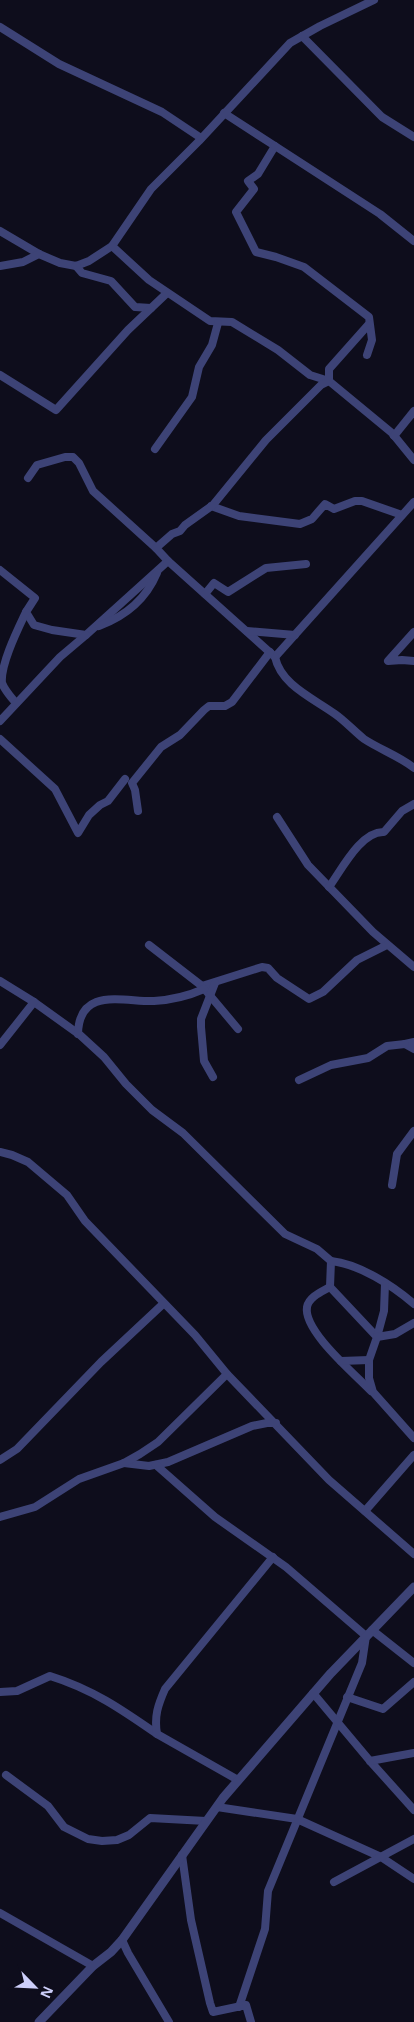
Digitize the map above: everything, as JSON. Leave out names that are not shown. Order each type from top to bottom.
[{"type":"street","points":[[0,231],[39,254],[60,263],[76,266],[89,261],[112,246],[151,189],[290,43],[374,0]]},
{"type":"street","points":[[0,27],[59,64],[162,112],[201,138]]},
{"type":"street","points":[[302,36],[382,117],[414,137]]},
{"type":"street","points":[[224,113],[380,214],[414,241]]},
{"type":"street","points":[[275,146],[258,174],[248,181],[254,189],[236,212],[256,252],[304,267],[369,317],[372,340],[368,355]]},
{"type":"street","points":[[112,246],[167,293],[210,321],[232,322],[278,350],[310,375],[329,381],[344,391],[394,436],[414,460]]},
{"type":"street","points":[[0,266],[23,262],[39,254]]},
{"type":"street","points":[[76,266],[82,272],[111,281],[135,307],[151,308]]},
{"type":"street","points":[[0,374],[56,410],[128,330],[167,293]]},
{"type":"street","points":[[155,449],[192,398],[199,367],[212,345],[218,322]]},
{"type":"street","points":[[329,381],[329,369],[369,324]]},
{"type":"street","points":[[156,548],[172,534],[180,531],[185,525],[212,506],[266,440],[321,385],[329,381]]},
{"type":"street","points":[[394,436],[414,411]]},
{"type":"street","points":[[28,478],[37,465],[65,457],[73,457],[79,463],[93,491],[168,561],[273,654],[277,665],[296,688],[336,714],[363,738],[395,755],[414,768]]},
{"type":"street","points":[[212,506],[239,516],[300,524],[312,519],[325,504],[334,509],[355,501],[362,501],[402,515]]},
{"type":"street","points":[[138,811],[132,783],[161,747],[180,735],[209,706],[225,706],[232,702],[273,654],[295,635],[414,502]]},
{"type":"street","points":[[0,721],[60,657],[86,636],[168,561]]},
{"type":"street","points":[[205,594],[214,583],[228,592],[266,568],[306,564]]},
{"type":"street","points":[[0,570],[35,598],[12,642],[2,670],[3,686],[16,703]]},
{"type":"street","points":[[26,612],[34,625],[40,628],[86,636]]},
{"type":"street","points":[[247,632],[295,635]]},
{"type":"street","points":[[414,632],[388,661],[414,661]]},
{"type":"street","points":[[0,739],[55,789],[78,833],[90,816],[100,805],[108,801],[125,779]]},
{"type":"street","points":[[329,887],[363,839],[377,831],[384,832],[402,810],[414,804]]},
{"type":"street","points":[[277,817],[308,865],[387,945],[414,967]]},
{"type":"street","points":[[149,945],[203,988],[238,1029]]},
{"type":"street","points":[[78,1034],[78,1024],[83,1014],[96,1002],[117,998],[155,1001],[191,994],[215,982],[262,967],[268,968],[277,978],[309,999],[323,992],[357,960],[387,945]]},
{"type":"street","points":[[0,981],[34,1002],[78,1034],[104,1057],[126,1084],[183,1134],[285,1234],[317,1249],[330,1261],[345,1263],[363,1270],[414,1304]]},
{"type":"street","points":[[213,1077],[204,1061],[201,1019],[215,982]]},
{"type":"street","points":[[0,1045],[34,1002]]},
{"type":"street","points":[[299,1080],[331,1065],[368,1058],[387,1046],[414,1042]]},
{"type":"street","points":[[406,1044],[414,1049]]},
{"type":"street","points":[[392,1185],[397,1154],[414,1131]]},
{"type":"street","points":[[0,1152],[28,1162],[67,1195],[85,1221],[163,1304],[195,1335],[227,1374],[329,1480],[414,1554]]},
{"type":"street","points":[[330,1261],[330,1287],[377,1337]]},
{"type":"street","points":[[373,1392],[369,1378],[369,1360],[384,1311],[385,1284]]},
{"type":"street","points":[[330,1287],[312,1297],[307,1306],[307,1317],[316,1334],[373,1392],[414,1438]]},
{"type":"street","points":[[0,1460],[17,1449],[101,1362],[163,1304]]},
{"type":"street","points":[[377,1337],[396,1334],[414,1323]]},
{"type":"street","points":[[341,1361],[369,1360]]},
{"type":"street","points":[[0,1517],[34,1507],[79,1479],[124,1463],[158,1442],[227,1374]]},
{"type":"street","points":[[124,1463],[156,1464],[168,1462],[252,1426],[276,1423]]},
{"type":"street","points":[[365,1511],[414,1455]]},
{"type":"street","points":[[156,1464],[215,1517],[273,1557],[369,1633],[414,1663]]},
{"type":"street","points":[[157,1734],[156,1709],[165,1689],[273,1557]]},
{"type":"street","points":[[39,2022],[93,1966],[111,1952],[122,1940],[206,1821],[238,1780],[313,1693],[414,1587]]},
{"type":"street","points":[[239,2007],[265,1929],[268,1891],[362,1663],[369,1633]]},
{"type":"street","points":[[0,1692],[17,1691],[50,1676],[68,1682],[106,1699],[157,1734],[238,1780]]},
{"type":"street","points":[[347,1697],[383,1709],[414,1682]]},
{"type":"street","points":[[313,1693],[370,1762],[414,1810]]},
{"type":"street","points":[[370,1762],[414,1753]]},
{"type":"street","points":[[6,1775],[48,1806],[64,1827],[88,1839],[102,1842],[117,1840],[129,1835],[150,1818],[206,1821]]},
{"type":"street","points":[[217,1807],[297,1819],[381,1856],[414,1879]]},
{"type":"street","points":[[334,1882],[414,1839]]},
{"type":"street","points":[[182,1855],[190,1920],[213,2012],[246,2006],[251,2022]]},
{"type":"street","points":[[0,1913],[93,1966]]},
{"type":"street","points":[[122,1940],[128,1954],[169,2022]]}]
